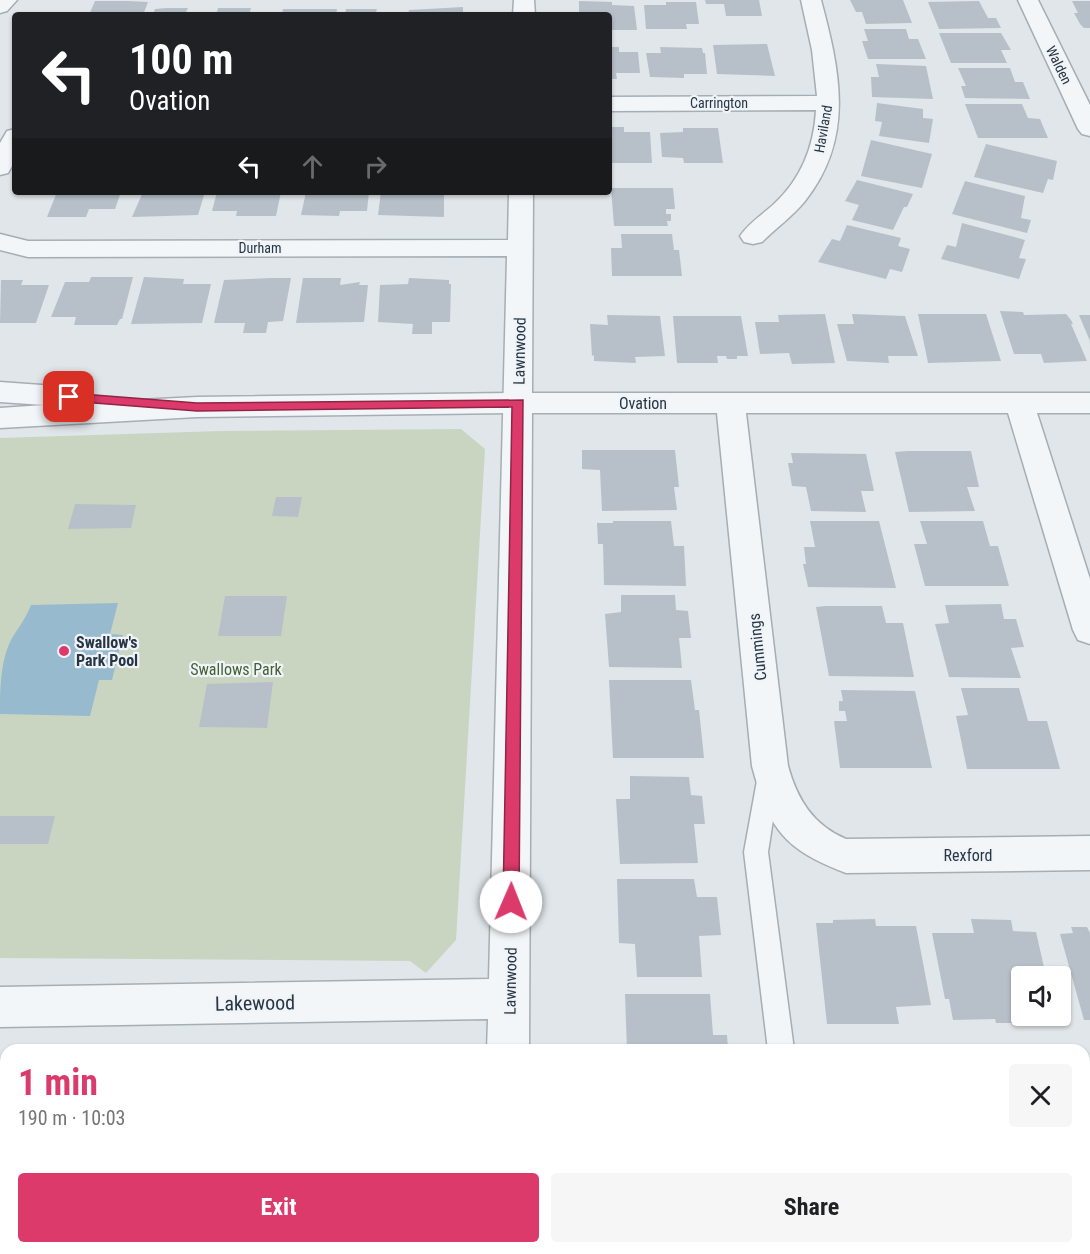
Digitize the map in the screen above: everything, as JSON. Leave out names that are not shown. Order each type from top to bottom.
[{"type":"street","points":[[0,7],[7,0]]},
{"type":"street","name":"Haviland","points":[[753,236],[796,195],[811,173],[823,142],[828,103],[826,55],[811,0]]},
{"type":"street","name":"Walden","points":[[1028,0],[1090,129]]},
{"type":"street","name":"Carrington","points":[[612,104],[828,103]]},
{"type":"street","points":[[0,168],[12,142]]},
{"type":"street","name":"Lawnwood","points":[[508,1044],[521,195]]},
{"type":"street","name":"Durham","points":[[0,242],[28,249],[521,248]]},
{"type":"street","name":"Ovation","points":[[0,392],[197,407]]},
{"type":"street","name":"Ovation","points":[[0,418],[197,407],[730,402],[1090,403]]},
{"type":"street","name":"Cummings","points":[[730,402],[770,766],[782,805],[793,822],[807,837],[827,850],[846,856]]},
{"type":"street","points":[[1018,403],[1090,630]]},
{"type":"street","name":"Rexford","points":[[846,856],[1090,854]]},
{"type":"street","name":"Lakewood","points":[[0,1007],[510,999]]},
{"type":"lane","points":[[770,766],[756,852],[781,1044]]},
{"type":"green space","name":"Swallows Park","points":[[461,429],[485,449],[456,940],[426,973],[410,961],[0,958],[0,438],[221,431]]},
{"type":"water","name":"Swallow's Park Pool","points":[[118,603],[110,634],[123,635],[112,680],[99,680],[90,716],[0,714],[5,656],[12,638],[31,605]]},
{"type":"building","points":[[705,0],[759,0],[762,16],[726,16],[724,4],[706,4]]},
{"type":"building","points":[[850,0],[903,0],[912,23],[866,24],[862,12],[856,12]]},
{"type":"building","points":[[95,1],[148,2],[144,12],[90,12]]},
{"type":"building","points":[[579,1],[612,2],[612,5],[634,6],[637,30],[612,30],[612,12],[579,12]]},
{"type":"building","points":[[979,1],[988,18],[996,18],[1001,28],[939,29],[928,2]]},
{"type":"building","points":[[1072,1],[1090,1],[1090,28],[1084,28],[1080,24],[1074,13],[1078,13]]},
{"type":"building","points":[[666,2],[696,2],[699,24],[686,24],[687,29],[646,29],[644,5],[666,5]]},
{"type":"building","points":[[463,7],[463,12],[409,12],[409,10]]},
{"type":"building","points":[[188,8],[186,12],[154,12],[155,9]]},
{"type":"building","points":[[218,8],[251,8],[250,12],[217,12]]},
{"type":"building","points":[[283,9],[337,9],[336,12],[282,12]]},
{"type":"building","points":[[346,9],[377,9],[376,12],[346,12]]},
{"type":"building","points":[[864,29],[906,29],[909,39],[918,39],[926,59],[868,59],[862,41],[868,41]]},
{"type":"building","points":[[939,33],[1001,33],[1011,50],[1001,50],[1007,63],[951,63]]},
{"type":"building","points":[[767,44],[775,76],[717,74],[713,45]]},
{"type":"building","points":[[612,47],[619,47],[619,52],[638,52],[640,73],[616,73],[617,79],[612,79]]},
{"type":"building","points":[[660,47],[702,48],[705,53],[707,74],[684,74],[684,78],[650,77],[646,53],[661,53]]},
{"type":"building","points":[[876,64],[926,66],[933,99],[872,97],[871,77],[879,77]]},
{"type":"building","points":[[958,68],[1010,68],[1015,82],[1023,82],[1030,99],[965,98],[961,86],[966,86]]},
{"type":"building","points":[[877,103],[923,109],[923,118],[933,119],[929,143],[879,136],[882,122],[875,121]]},
{"type":"building","points":[[965,104],[1022,104],[1028,118],[1040,119],[1048,138],[978,138]]},
{"type":"building","points":[[612,127],[624,127],[624,132],[650,132],[652,163],[612,163]]},
{"type":"building","points":[[683,128],[718,128],[723,163],[684,163],[683,158],[662,157],[660,133],[683,132]]},
{"type":"building","points":[[871,140],[932,154],[922,188],[861,176]]},
{"type":"building","points":[[986,144],[1057,161],[1053,180],[1048,179],[1043,193],[974,177]]},
{"type":"building","points":[[857,180],[913,194],[893,230],[852,220],[859,205],[845,201]]},
{"type":"building","points":[[965,181],[1025,196],[1021,218],[1031,220],[1027,233],[952,214]]},
{"type":"building","points":[[612,188],[673,188],[675,209],[666,209],[666,214],[671,214],[671,221],[667,221],[668,226],[614,226]]},
{"type":"building","points":[[56,195],[120,195],[115,209],[89,209],[86,217],[47,217]]},
{"type":"building","points":[[142,195],[204,195],[198,215],[132,217]]},
{"type":"building","points":[[216,195],[280,195],[276,216],[236,216],[237,211],[212,211]]},
{"type":"building","points":[[305,195],[369,195],[367,211],[340,211],[339,216],[301,215]]},
{"type":"building","points":[[381,195],[444,195],[444,217],[378,215]]},
{"type":"building","points":[[962,223],[1025,240],[1019,258],[1026,259],[1019,279],[941,259],[947,245],[956,247]]},
{"type":"building","points":[[847,225],[901,238],[898,246],[910,249],[902,272],[890,269],[886,279],[818,262],[832,239],[840,241]]},
{"type":"building","points":[[621,234],[672,234],[674,250],[679,250],[682,276],[612,276],[611,248],[622,248]]},
{"type":"building","points":[[91,277],[133,277],[122,319],[117,325],[74,325],[76,317],[51,317],[65,282],[89,282]]},
{"type":"building","points":[[144,277],[184,279],[183,284],[211,284],[202,323],[131,324]]},
{"type":"building","points":[[291,278],[283,321],[268,322],[266,333],[243,333],[245,323],[214,323],[224,280]]},
{"type":"building","points":[[303,278],[341,278],[340,285],[360,282],[359,285],[368,285],[364,322],[296,323]]},
{"type":"building","points":[[409,278],[449,280],[451,284],[450,322],[432,322],[432,334],[412,334],[413,324],[378,322],[380,285],[408,284]]},
{"type":"building","points":[[1,280],[23,280],[21,285],[49,285],[36,323],[0,323]]},
{"type":"building","points":[[1000,311],[1023,312],[1024,315],[1066,314],[1073,324],[1071,324],[1087,361],[1044,363],[1041,354],[1014,354]]},
{"type":"building","points":[[825,314],[835,363],[792,364],[789,353],[760,354],[755,322],[779,322],[778,315]]},
{"type":"building","points":[[852,314],[905,316],[918,356],[888,356],[889,363],[847,361],[837,324],[854,324]]},
{"type":"building","points":[[918,314],[986,314],[1001,361],[928,363]]},
{"type":"building","points":[[607,315],[660,316],[665,356],[635,357],[636,363],[594,361],[590,324],[608,325]]},
{"type":"building","points":[[1079,315],[1090,315],[1090,341]]},
{"type":"building","points":[[673,316],[741,316],[748,356],[727,359],[726,356],[717,356],[718,363],[677,363]]},
{"type":"building","points":[[582,450],[675,450],[679,487],[674,487],[677,510],[602,511],[600,470],[582,469]]},
{"type":"building","points":[[971,451],[979,487],[967,487],[975,511],[909,512],[895,452]]},
{"type":"building","points":[[791,453],[866,454],[874,491],[861,491],[866,512],[811,511],[806,487],[792,486],[788,463],[793,463]]},
{"type":"building","points":[[276,497],[302,497],[298,517],[272,516]]},
{"type":"building","points":[[75,504],[136,505],[131,528],[68,529]]},
{"type":"building","points":[[613,521],[671,521],[674,546],[684,546],[686,586],[604,585],[603,544],[598,544],[597,523],[613,523]]},
{"type":"building","points":[[810,521],[879,521],[896,588],[808,587],[803,564],[806,564],[804,547],[815,547]]},
{"type":"building","points":[[920,521],[983,521],[990,546],[998,546],[1009,586],[925,586],[914,544],[927,544]]},
{"type":"building","points":[[621,595],[675,595],[676,610],[688,611],[691,638],[679,638],[682,668],[609,667],[605,614],[621,612]]},
{"type":"building","points":[[225,596],[287,596],[281,636],[218,636]]},
{"type":"building","points":[[1001,604],[1004,619],[1016,619],[1024,647],[1011,648],[1021,678],[949,677],[935,624],[949,623],[945,605]]},
{"type":"building","points":[[882,606],[886,623],[903,623],[914,677],[829,676],[816,607]]},
{"type":"building","points":[[609,680],[691,680],[695,710],[699,710],[704,758],[613,758]]},
{"type":"building","points":[[273,682],[267,728],[199,727],[207,684]]},
{"type":"building","points":[[961,688],[1019,688],[1028,721],[1047,721],[1060,769],[967,769],[956,716],[968,715]]},
{"type":"building","points":[[841,690],[915,691],[932,768],[840,768],[834,721],[847,721],[845,711],[839,711],[839,701],[843,701]]},
{"type":"building","points":[[630,776],[689,777],[691,795],[702,796],[705,824],[694,824],[698,863],[620,864],[616,799],[630,799]]},
{"type":"building","points":[[0,816],[55,816],[48,844],[0,844]]},
{"type":"building","points":[[617,879],[694,879],[697,897],[717,897],[721,935],[699,936],[702,977],[637,977],[635,944],[619,943]]},
{"type":"building","points":[[875,919],[876,926],[916,926],[931,1005],[896,1007],[899,1024],[827,1024],[816,923],[833,923],[833,920]]},
{"type":"building","points":[[971,919],[1011,920],[1013,931],[1036,932],[1044,966],[1011,966],[1011,1023],[996,1023],[995,1019],[953,1020],[949,999],[945,999],[932,933],[974,933]]},
{"type":"building","points":[[1071,927],[1087,927],[1090,933],[1090,1020],[1084,1020],[1071,966],[1069,966],[1060,934],[1073,933]]},
{"type":"building","points":[[625,994],[710,994],[713,1035],[727,1035],[728,1044],[627,1044]]},
{"type":"place","name":"Swallow's Park Pool","points":[[64,651]]},
{"type":"route","points":[[69,397],[197,407],[518,403],[511,902]]}]
